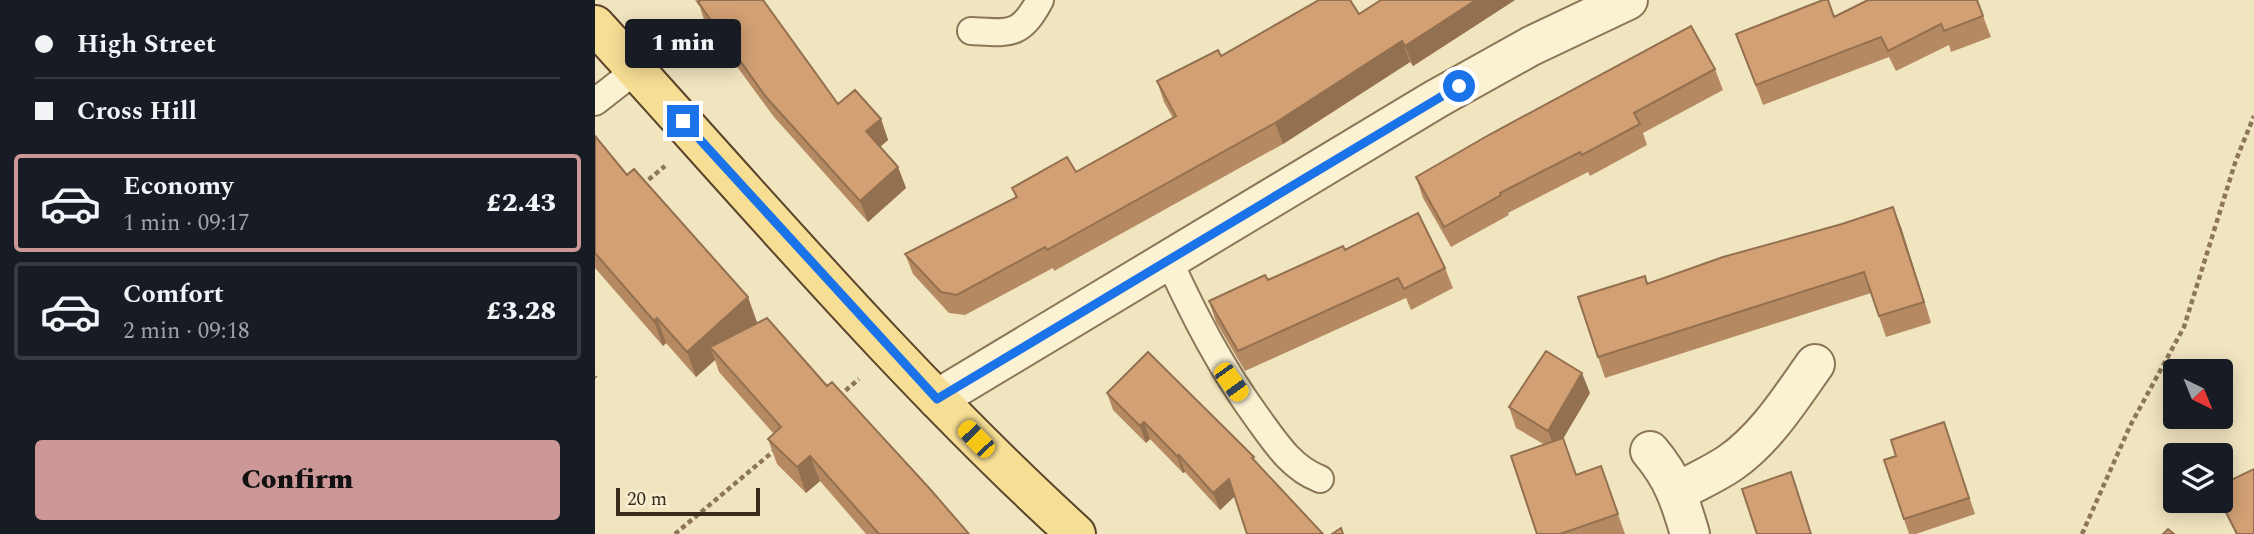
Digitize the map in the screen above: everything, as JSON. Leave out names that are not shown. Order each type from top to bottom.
[{"type":"main road","points":[[595,24],[937,399],[1015,478],[1076,534]]},
{"type":"street","points":[[937,399],[1436,99],[1531,46],[1628,0]]},
{"type":"street","points":[[1678,492],[1729,464],[1751,447],[1781,412],[1815,364]]},
{"type":"street","points":[[1650,450],[1665,468],[1678,492],[1690,534]]},
{"type":"lane","points":[[971,31],[1010,33],[1029,20],[1040,0]]},
{"type":"lane","points":[[595,102],[636,70]]},
{"type":"lane","points":[[1169,261],[1203,333],[1231,382],[1284,454],[1303,472],[1320,480]]},
{"type":"path","points":[[2083,534],[2130,426],[2184,327],[2236,160],[2254,116]]},
{"type":"path","points":[[636,190],[699,139]]},
{"type":"path","points":[[831,403],[893,351]]},
{"type":"path","points":[[675,534],[779,447]]},
{"type":"building","points":[[763,0],[838,104],[855,90],[881,119],[866,131],[898,167],[860,201],[766,97],[698,2]]},
{"type":"building","points":[[1319,0],[1350,0],[1359,14],[1381,0],[1476,0],[1405,46],[1402,41],[1275,123],[1047,250],[1045,247],[957,295],[941,292],[905,254],[1017,197],[1012,188],[1067,157],[1076,172],[1176,116],[1157,81],[1218,50],[1221,56]]},
{"type":"building","points":[[1828,0],[1834,17],[1868,0],[1977,0],[1983,16],[1944,31],[1941,24],[1888,51],[1881,37],[1756,85],[1736,34]]},
{"type":"building","points":[[1691,26],[1715,69],[1634,113],[1640,124],[1582,155],[1580,152],[1500,193],[1501,195],[1444,227],[1416,177]]},
{"type":"building","points":[[595,136],[627,175],[634,169],[748,297],[687,352],[657,318],[654,321],[595,253]]},
{"type":"building","points":[[1893,207],[1924,302],[1879,316],[1864,272],[1598,357],[1578,297],[1645,276],[1647,284],[1723,257]]},
{"type":"building","points":[[1418,213],[1445,268],[1404,289],[1398,278],[1238,351],[1209,301],[1265,275],[1268,280],[1343,246],[1345,250]]},
{"type":"building","points":[[767,318],[827,386],[832,382],[969,534],[879,534],[810,456],[797,467],[768,439],[781,427],[710,347]]},
{"type":"building","points":[[1546,351],[1582,373],[1548,431],[1509,407]]},
{"type":"building","points":[[1148,352],[1254,457],[1252,458],[1323,534],[1247,534],[1229,479],[1213,493],[1179,455],[1144,422],[1140,426],[1107,393]]},
{"type":"building","points":[[1944,422],[1969,498],[1904,519],[1884,460],[1896,456],[1891,440]]},
{"type":"building","points":[[1563,438],[1576,475],[1601,466],[1618,514],[1560,534],[1537,534],[1511,456]]},
{"type":"building","points":[[2254,469],[2254,534],[2237,534],[2226,513],[2233,513],[2233,479]]},
{"type":"building","points":[[1791,472],[1811,534],[1757,534],[1742,489]]},
{"type":"building","points":[[1341,528],[1343,534],[1332,534]]},
{"type":"route","points":[[683,121],[937,399],[1459,86]]}]
